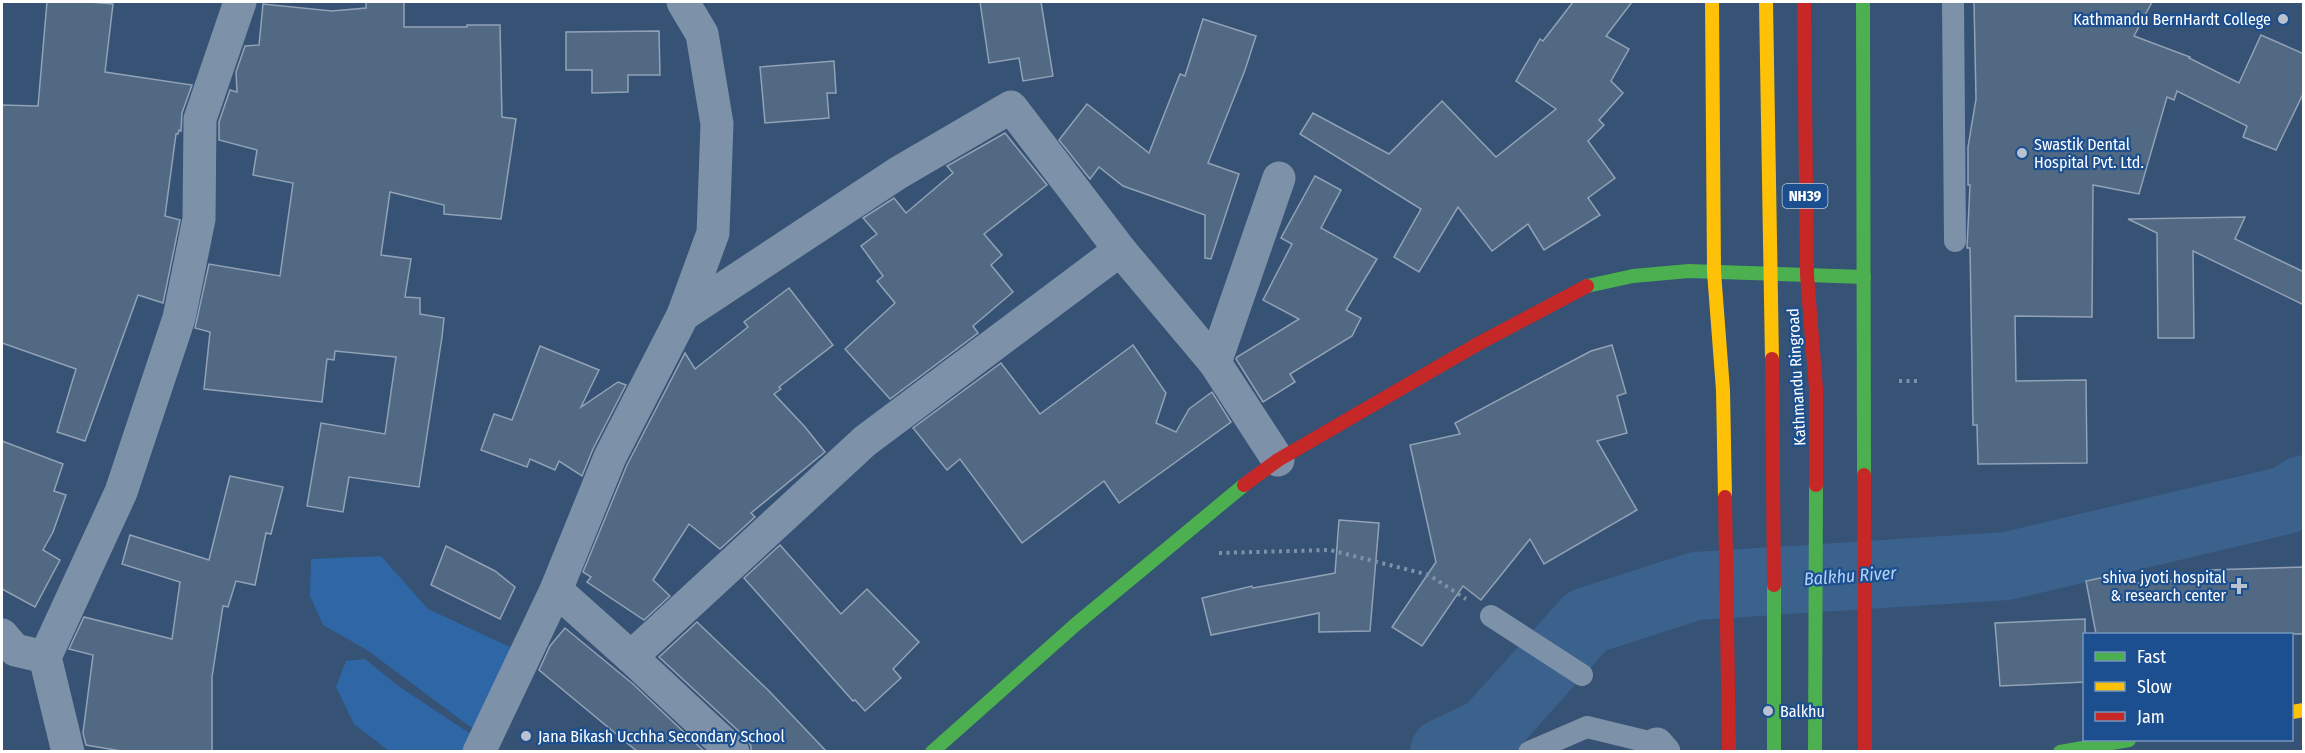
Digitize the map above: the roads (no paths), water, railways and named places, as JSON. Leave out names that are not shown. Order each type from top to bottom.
[{"type":"main road","points":[[1713,2],[1714,272],[1723,390],[1729,752]]},
{"type":"main road","name":"Kathmandu Ringroad","points":[[1766,2],[1768,273],[1773,390],[1774,752]]},
{"type":"main road","name":"Kathmandu Ringroad","points":[[1804,2],[1807,274],[1816,389],[1815,752]]},
{"type":"main road","points":[[1863,2],[1866,389],[1865,752]]},
{"type":"main road","points":[[932,752],[1075,625],[1238,490],[1278,460],[1476,345],[1582,287],[1633,276],[1689,271],[1864,277]]},
{"type":"main road","points":[[2060,752],[2123,741]]},
{"type":"street","points":[[68,752],[45,657],[121,492],[179,318],[199,219],[201,119],[240,2]]},
{"type":"street","points":[[479,752],[556,590],[610,457],[683,315],[712,233],[717,124],[702,34],[683,2]]},
{"type":"street","points":[[683,315],[898,172],[1011,107],[1120,250],[1215,363],[1278,460]]},
{"type":"street","points":[[1215,363],[1279,178]]},
{"type":"street","points":[[631,657],[865,441],[1120,250]]},
{"type":"street","points":[[556,590],[733,752]]},
{"type":"street","points":[[2,635],[15,650],[45,657]]},
{"type":"lane","points":[[1953,2],[1955,241]]},
{"type":"lane","points":[[1491,616],[1582,675]]},
{"type":"lane","points":[[1529,752],[1587,727],[1660,748]]},
{"type":"waterway","name":"Balkhu River","points":[[1444,752],[1488,731],[1587,621],[1696,586],[2007,566],[2286,500],[2304,489]]},
{"type":"place","name":"Kathmandu BernHardt College","points":[[2283,19]]},
{"type":"place","name":"Swastik Dental Hospital Pvt. Ltd.","points":[[2022,153]]},
{"type":"place","name":"shiva jyoti hospital & research center","points":[[2239,586]]},
{"type":"place","name":"Balkhu","points":[[1768,711]]},
{"type":"place","name":"Jana Bikash Ucchha Secondary School","points":[[526,736]]}]
